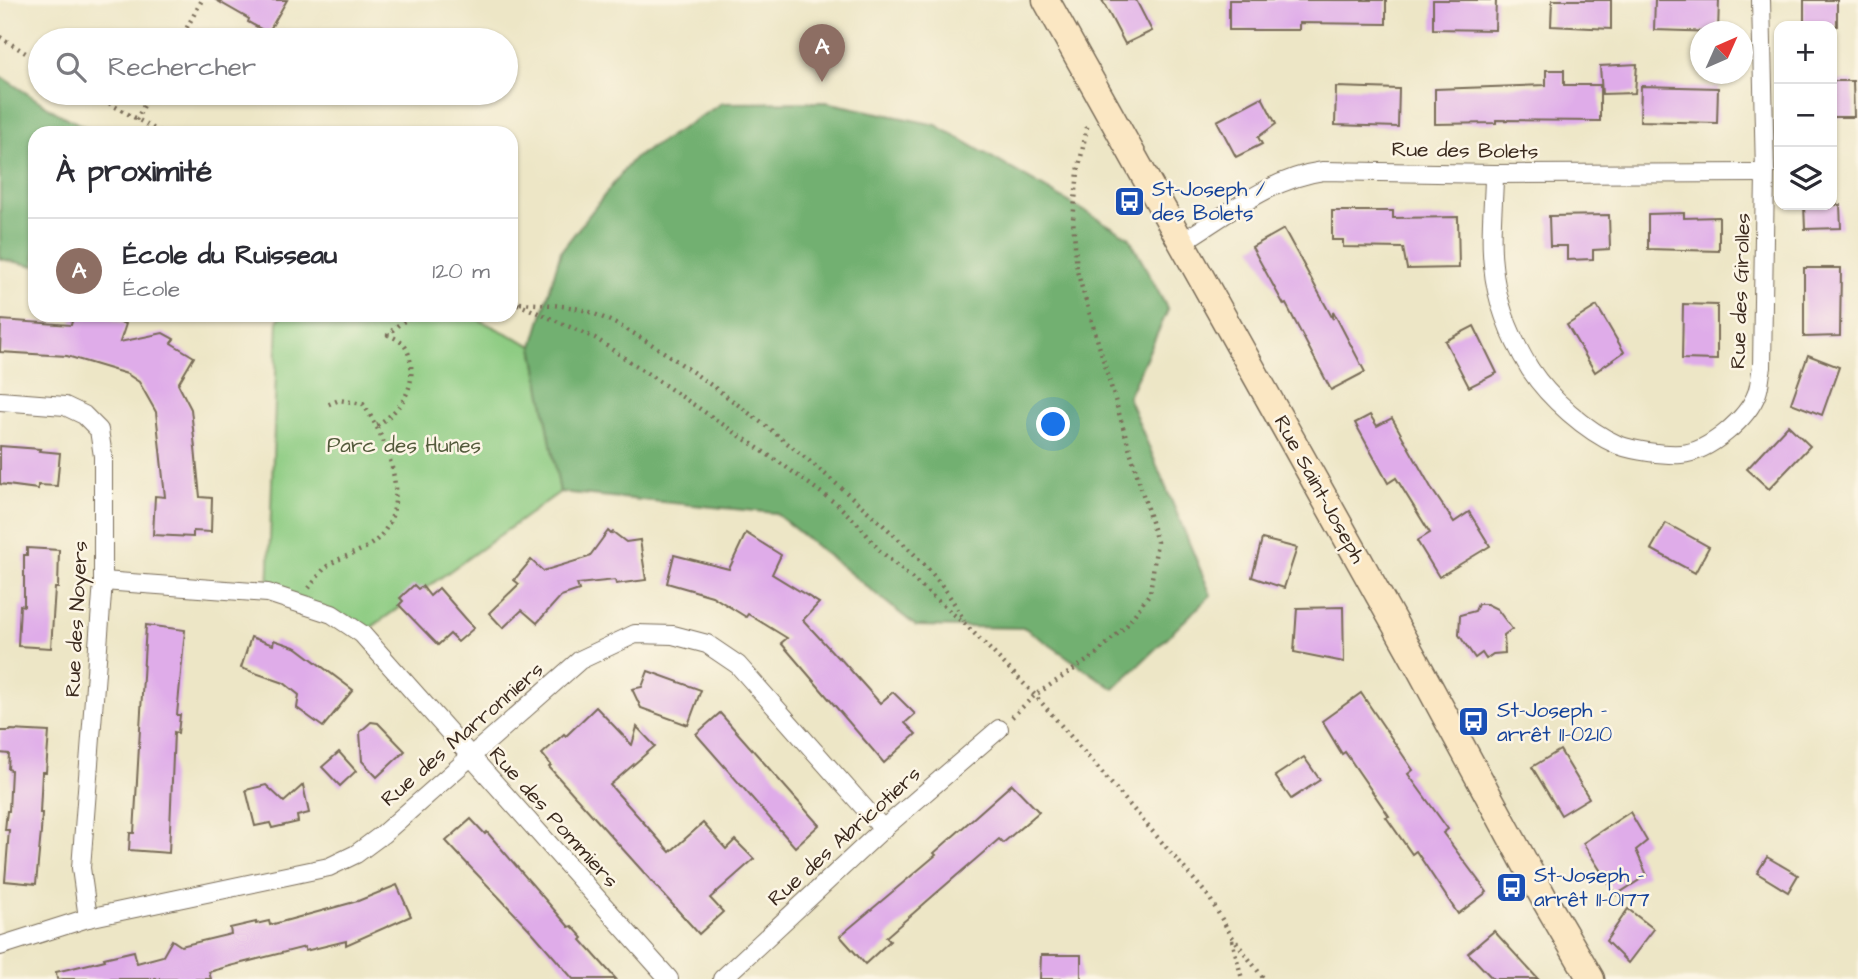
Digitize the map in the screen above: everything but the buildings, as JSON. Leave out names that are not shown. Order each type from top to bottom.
[{"type":"street","name":"Rue Saint-Joseph","points":[[1046,0],[1591,979]]},
{"type":"street","name":"Rue des Girolles","points":[[1494,174],[1492,264],[1501,306],[1513,337],[1531,370],[1560,405],[1584,424],[1619,445],[1683,454],[1715,441],[1739,421],[1757,393],[1762,367],[1765,173],[1761,0]]},
{"type":"street","name":"Rue des Bolets","points":[[1182,242],[1264,192],[1301,174],[1323,171],[1494,174],[1765,173]]},
{"type":"street","name":"Rue des Noyers","points":[[0,401],[65,406],[84,415],[99,430],[103,456],[103,581],[81,868],[88,918]]},
{"type":"street","name":"Rue des Pommiers","points":[[103,581],[268,593],[332,614],[362,634],[669,979]]},
{"type":"street","name":"Rue des Marronniers","points":[[0,946],[88,918],[329,867],[356,854],[471,758],[580,660],[635,634],[673,635],[707,644],[738,665],[883,829]]},
{"type":"street","name":"Rue des Abricotiers","points":[[722,979],[883,829],[999,729]]},
{"type":"path","points":[[187,28],[202,0]]},
{"type":"path","points":[[0,37],[28,54]]},
{"type":"path","points":[[999,729],[1035,695],[1094,656],[1127,625],[1150,593],[1157,542],[1077,271],[1073,219],[1078,172],[1095,88]]},
{"type":"path","points":[[110,105],[148,126]]},
{"type":"path","points":[[136,120],[144,105]]},
{"type":"path","points":[[518,302],[574,306],[598,316],[674,359],[732,400],[813,462],[882,524],[941,583],[966,625]]},
{"type":"path","points":[[518,304],[595,338],[838,505],[860,526],[879,550],[966,625],[1035,695],[1200,887],[1264,979]]},
{"type":"path","points":[[377,425],[394,414],[411,384],[409,355],[404,345],[388,334],[403,322]]},
{"type":"path","points":[[296,602],[327,567],[374,543],[386,530],[395,512],[396,489],[388,451],[377,425],[363,404],[339,400],[327,405]]},
{"type":"path","points":[[1231,935],[1242,979]]},
{"type":"green space","points":[[0,76],[28,94],[28,105],[45,105],[83,126],[28,126],[28,265],[0,259]]},
{"type":"green space","points":[[826,102],[936,125],[1129,237],[1168,310],[1128,397],[1211,595],[1114,689],[1025,628],[916,626],[775,513],[560,492],[533,346],[561,251],[632,160],[722,103]]},
{"type":"green space","name":"Parc des Hunes","points":[[278,322],[483,322],[533,346],[560,492],[362,634],[268,593]]},
{"type":"place","name":"École du Ruisseau","points":[[822,82]]},
{"type":"place","name":"St-Joseph / des Bolets","points":[[1129,201]]},
{"type":"place","name":"St-Joseph - arrêt 11-0210","points":[[1474,722]]},
{"type":"place","name":"St-Joseph - arrêt 11-0177","points":[[1511,887]]}]
